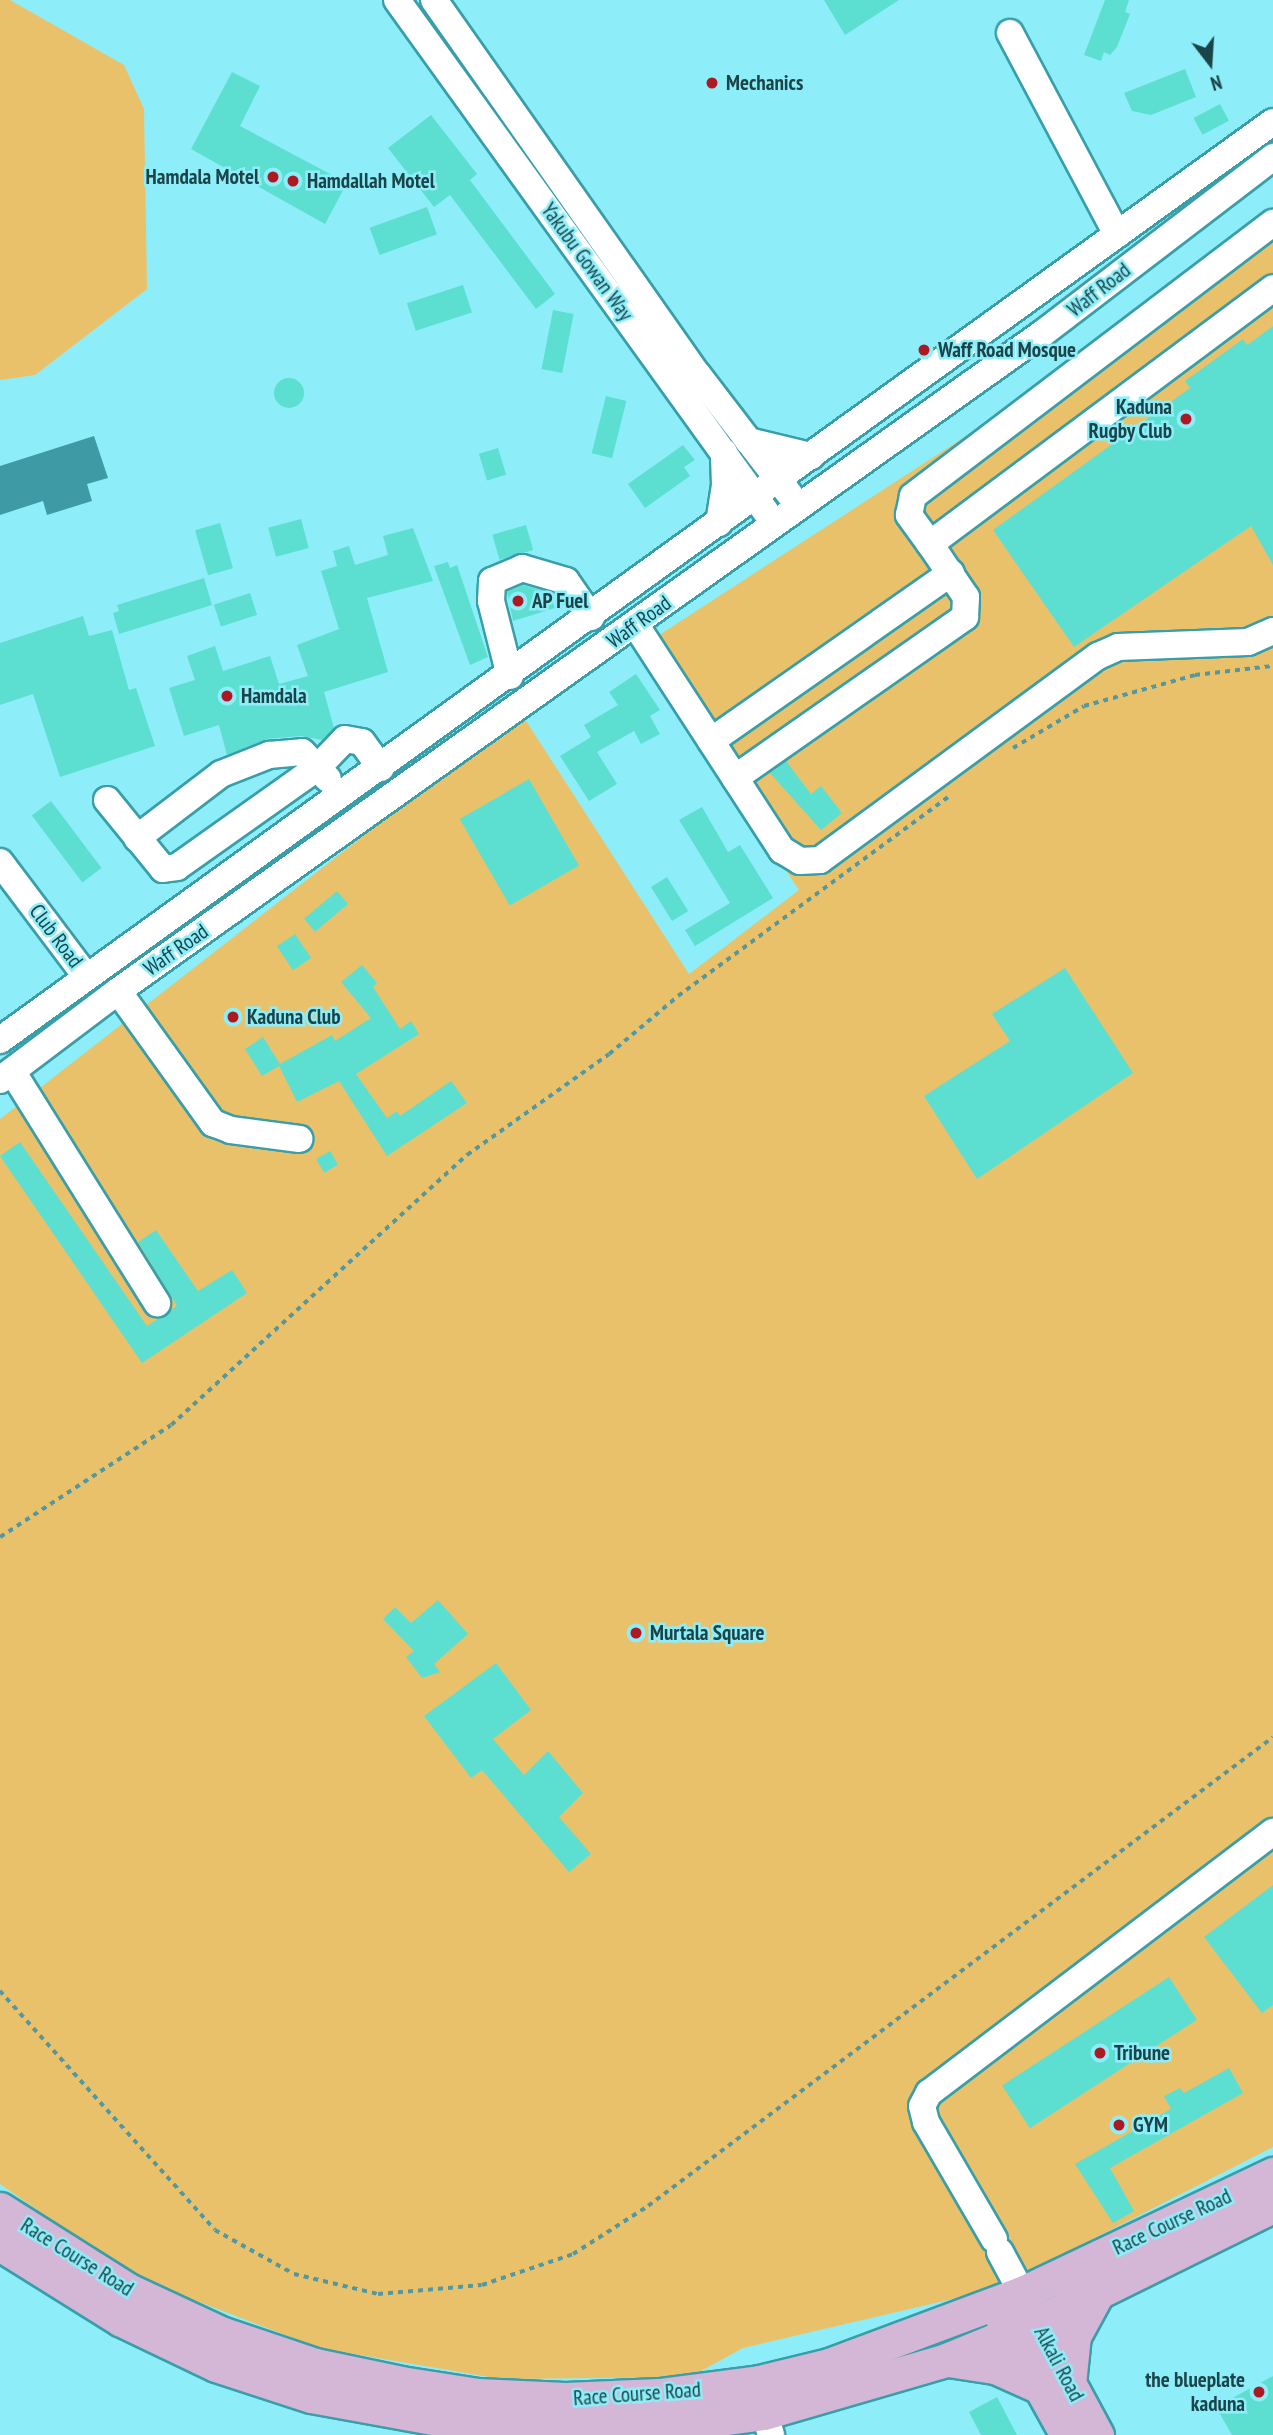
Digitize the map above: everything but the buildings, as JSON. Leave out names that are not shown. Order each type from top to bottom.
[{"type":"main road","name":"Race Course Road","points":[[0,2209],[128,2290],[223,2334],[315,2365],[478,2395],[565,2399],[659,2395],[759,2382],[829,2365],[1008,2299],[1273,2174]]},
{"type":"main road","name":"Race Course Road","points":[[0,2244],[120,2319],[216,2365],[311,2396],[482,2427],[767,2424],[946,2360],[1024,2328],[1273,2206]]},
{"type":"main road","points":[[946,2360],[995,2367],[1054,2385],[1074,2336],[1098,2292]]},
{"type":"main road","name":"Alkali Road","points":[[1008,2299],[1054,2385],[1097,2435]]},
{"type":"main road","name":"Alkali Road","points":[[1054,2385],[1067,2435]]},
{"type":"street","name":"Yakubu Gowan Way","points":[[397,0],[775,525]]},
{"type":"street","name":"Yakubu Gowan Way","points":[[434,0],[748,441],[799,508]]},
{"type":"street","points":[[433,49],[457,32]]},
{"type":"street","points":[[1010,33],[1117,234]]},
{"type":"street","name":"Waff Road","points":[[0,1040],[86,976],[510,676],[1273,122]]},
{"type":"street","name":"Waff Road","points":[[6,1076],[118,990],[1043,333],[1273,158]]},
{"type":"street","points":[[735,778],[965,617],[966,597],[909,515],[913,496],[1273,223]]},
{"type":"street","points":[[930,544],[1273,288]]},
{"type":"street","points":[[748,441],[811,456]]},
{"type":"street","points":[[719,523],[725,485],[724,452]]},
{"type":"street","points":[[510,676],[491,601],[492,580],[522,568],[566,581],[591,617]]},
{"type":"street","points":[[711,741],[951,573]]},
{"type":"street","points":[[635,624],[782,850],[800,861],[820,860],[1098,656],[1118,647],[1248,642],[1273,631]]},
{"type":"street","points":[[107,800],[163,869],[177,867],[317,768],[345,738],[352,737],[362,742],[381,768]]},
{"type":"street","points":[[137,838],[233,768],[296,750],[343,795]]},
{"type":"street","name":"Club Road","points":[[0,862],[86,976]]},
{"type":"street","points":[[118,990],[213,1123],[231,1130],[299,1139]]},
{"type":"street","points":[[6,1076],[157,1303]]},
{"type":"street","points":[[1008,2299],[997,2246],[926,2122],[922,2106],[929,2093],[1273,1832]]},
{"type":"path","points":[[1006,753],[1084,706],[1195,675],[1273,666]]},
{"type":"path","points":[[0,1537],[171,1425],[467,1155],[609,1054],[678,996],[957,790]]},
{"type":"path","points":[[0,1991],[215,2230],[294,2274],[378,2294],[482,2285],[573,2254],[648,2206],[1273,1738]]},
{"type":"shaded area","points":[[0,0],[10,0],[124,65],[144,109],[147,289],[35,375],[0,380]]},
{"type":"shaded area","name":"Murtala Square","points":[[1273,237],[1273,2147],[995,2289],[743,2348],[690,2377],[501,2379],[319,2348],[134,2277],[0,2184],[0,1119],[521,713],[689,974],[799,890],[636,650]]},
{"type":"water","points":[[94,436],[108,478],[87,484],[92,501],[47,515],[43,501],[0,515],[0,466]]},
{"type":"place","name":"Mechanics","points":[[712,83]]},
{"type":"place","name":"Hamdala Motel","points":[[273,177]]},
{"type":"place","name":"Hamdallah Motel","points":[[293,181]]},
{"type":"place","name":"Waff Road Mosque","points":[[924,350]]},
{"type":"place","name":"Kaduna Rugby Club","points":[[1186,419]]},
{"type":"place","name":"AP Fuel","points":[[518,601]]},
{"type":"place","name":"Hamdala","points":[[227,696]]},
{"type":"place","name":"Kaduna Club","points":[[233,1017]]},
{"type":"place","name":"Murtala Square","points":[[636,1633]]},
{"type":"place","name":"Tribune","points":[[1100,2053]]},
{"type":"place","name":"GYM","points":[[1119,2125]]},
{"type":"place","name":"the blueplate kaduna","points":[[1259,2392]]}]
